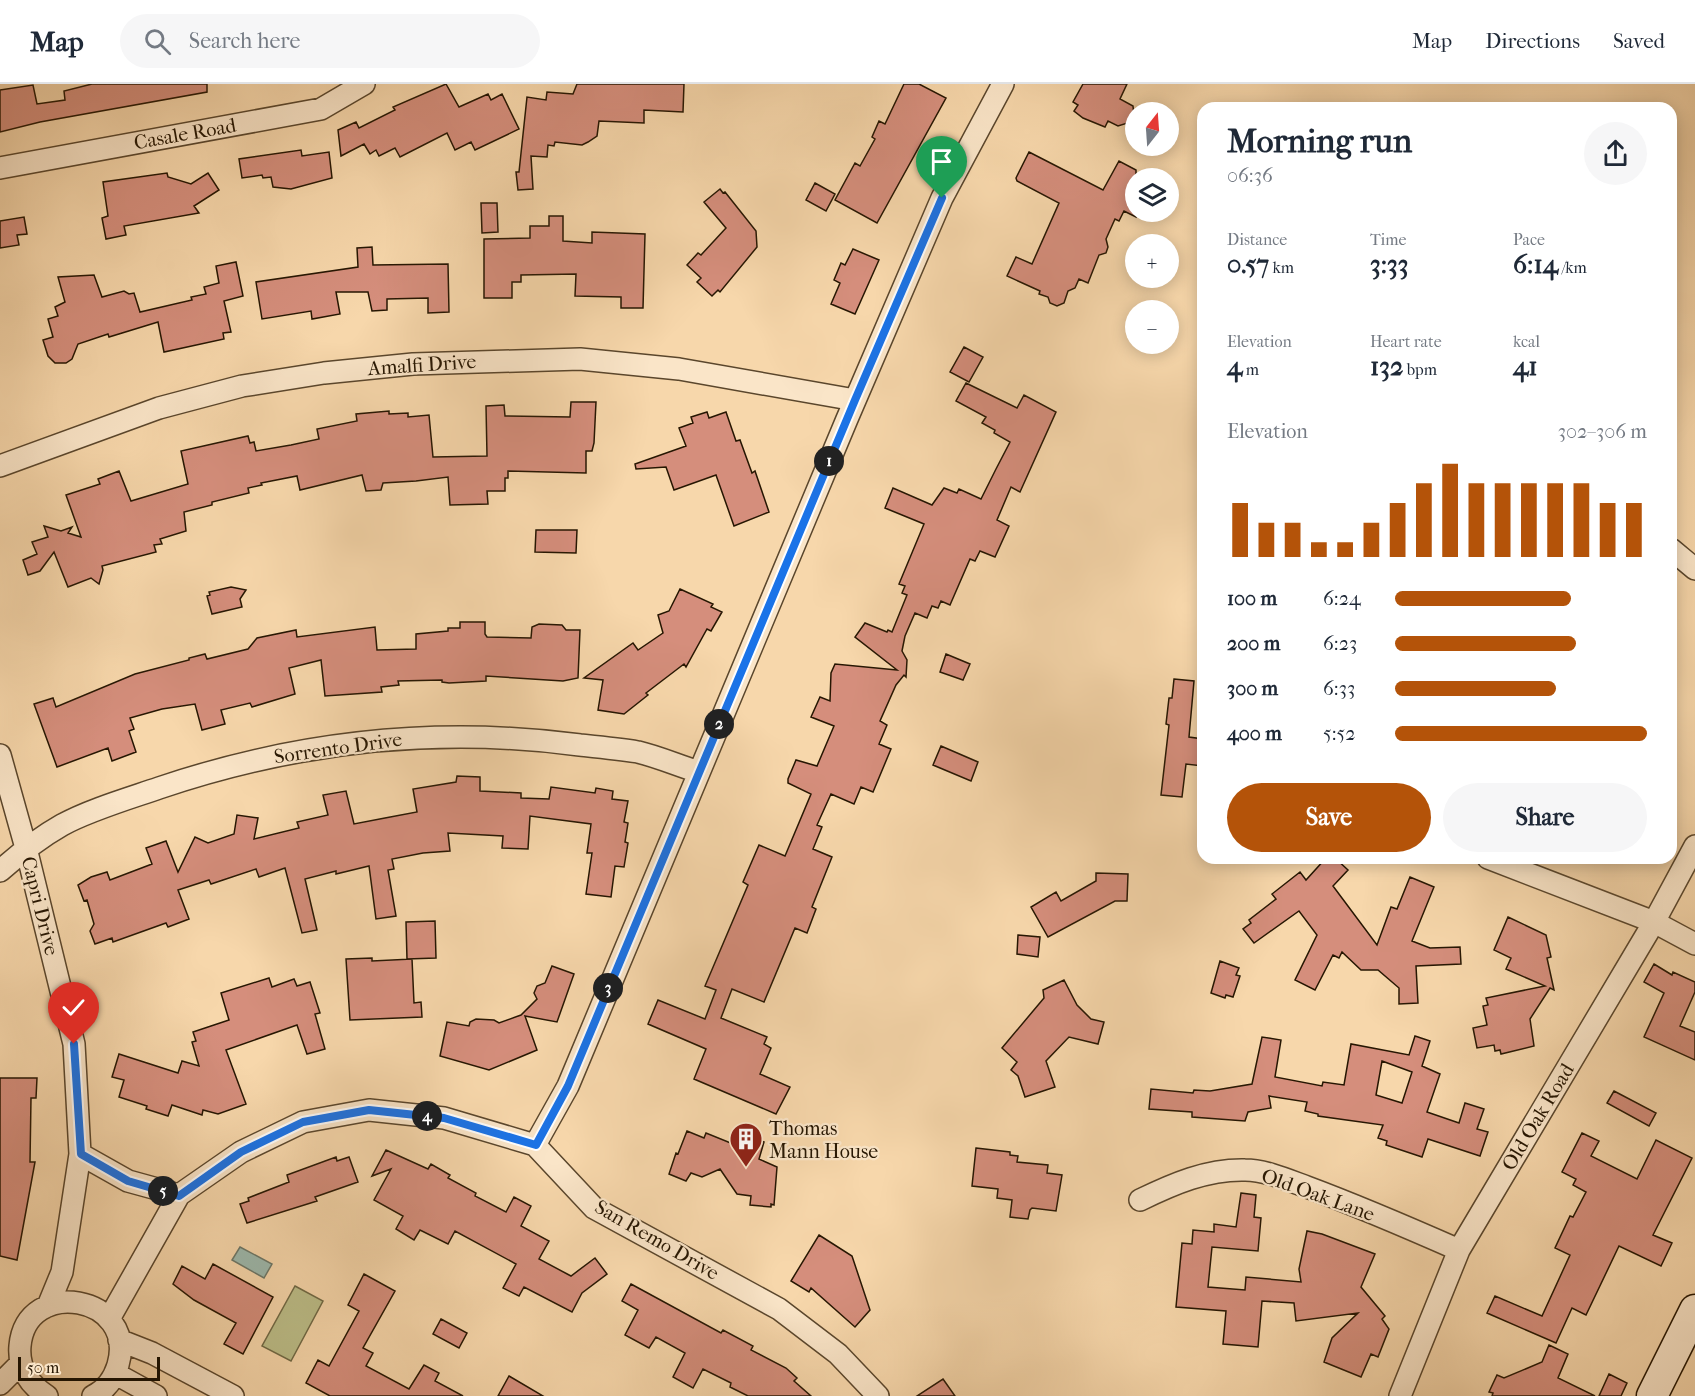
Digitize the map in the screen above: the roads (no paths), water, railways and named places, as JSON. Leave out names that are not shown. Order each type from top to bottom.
[{"type":"main road","points":[[1653,1396],[1695,1310]]},
{"type":"street","name":"Casale Road","points":[[0,168],[321,110],[364,84]]},
{"type":"street","points":[[109,1319],[179,1196],[241,1152],[303,1122],[369,1110],[444,1118],[536,1145],[568,1086],[942,198],[1003,84]]},
{"type":"street","name":"Amalfi Drive","points":[[0,466],[159,408],[242,386],[324,373],[412,364],[580,359],[679,369],[855,400]]},
{"type":"street","points":[[1677,554],[1695,569]]},
{"type":"street","name":"Sorrento Drive","points":[[0,871],[26,848],[63,824],[201,774],[259,759],[360,742],[412,737],[487,736],[550,741],[639,753],[699,772]]},
{"type":"street","name":"Capri Drive","points":[[0,755],[26,848],[74,1044],[81,1154],[62,1272],[48,1306]]},
{"type":"street","name":"Old Oak Road","points":[[1400,1396],[1460,1250],[1654,922],[1695,846]]},
{"type":"street","points":[[1504,864],[1654,922],[1695,944]]},
{"type":"street","name":"San Remo Drive","points":[[536,1145],[594,1208],[779,1308],[838,1354],[878,1396]]},
{"type":"street","points":[[81,1154],[128,1181],[179,1196]]},
{"type":"street","name":"Old Oak Lane","points":[[1140,1200],[1186,1179],[1214,1172],[1246,1170],[1284,1179],[1335,1197],[1460,1250]]},
{"type":"street","points":[[47,1396],[37,1390],[27,1377],[21,1363],[20,1346],[24,1330],[34,1316],[48,1306],[64,1302],[80,1302],[96,1308],[109,1319],[119,1340],[120,1357],[116,1374],[108,1385],[93,1396]]},
{"type":"street","points":[[119,1340],[152,1353],[233,1396]]},
{"type":"street","points":[[0,1384],[21,1363]]},
{"type":"street","points":[[116,1374],[156,1396]]},
{"type":"place","name":"Thomas Mann House","points":[[746,1168]]}]
